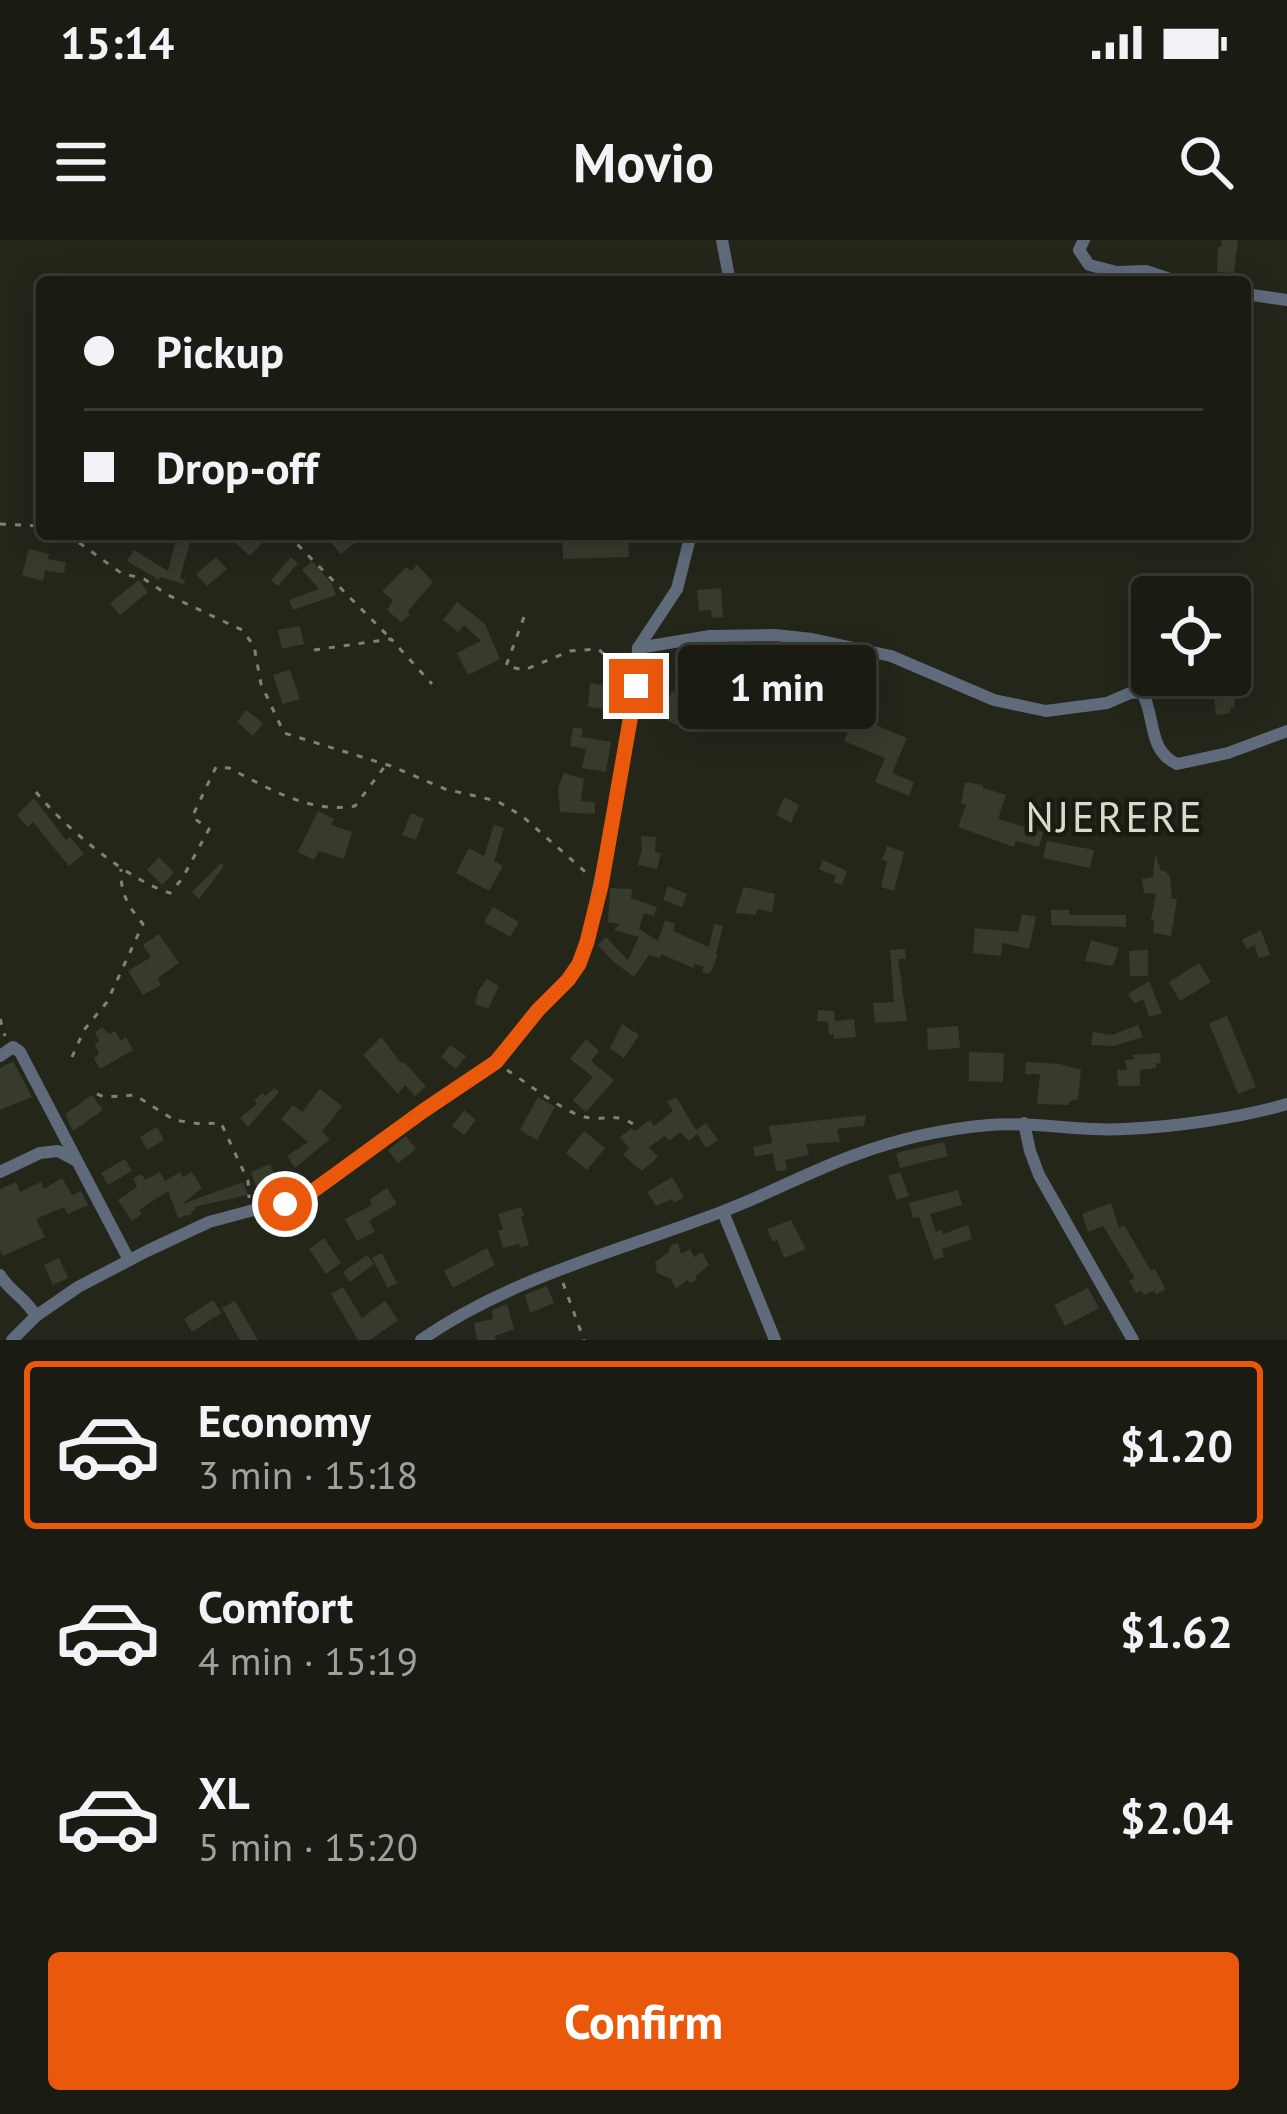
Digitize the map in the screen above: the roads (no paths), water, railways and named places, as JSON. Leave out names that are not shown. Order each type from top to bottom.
[{"type":"street","points":[[722,240],[729,276]]},
{"type":"street","points":[[1084,240],[1079,250],[1089,265],[1114,276]]},
{"type":"street","points":[[1121,276],[1146,271],[1161,276]]},
{"type":"street","points":[[1251,295],[1287,300]]},
{"type":"street","points":[[12,1340],[36,1316],[78,1287],[129,1260],[209,1222],[306,1196],[496,1062],[568,980],[587,942],[601,886],[638,648],[677,590],[690,540]]},
{"type":"street","points":[[638,648],[710,636],[812,639],[891,656],[994,700],[1046,711],[1107,703],[1142,692],[1156,746],[1177,764],[1228,753],[1287,731]]},
{"type":"street","points":[[4,1053],[16,1047],[20,1052],[129,1260]]},
{"type":"street","points":[[421,1340],[474,1306],[558,1270],[723,1212],[855,1155],[919,1136],[1024,1123],[1124,1129],[1287,1104]]},
{"type":"street","points":[[1024,1123],[1040,1175],[1133,1340]]},
{"type":"street","points":[[0,1172],[40,1153],[58,1151],[75,1160]]},
{"type":"street","points":[[723,1212],[775,1340]]},
{"type":"street","points":[[0,1275],[27,1300],[36,1316]]},
{"type":"district","name":"NJERERE","points":[[1115,817]]}]
